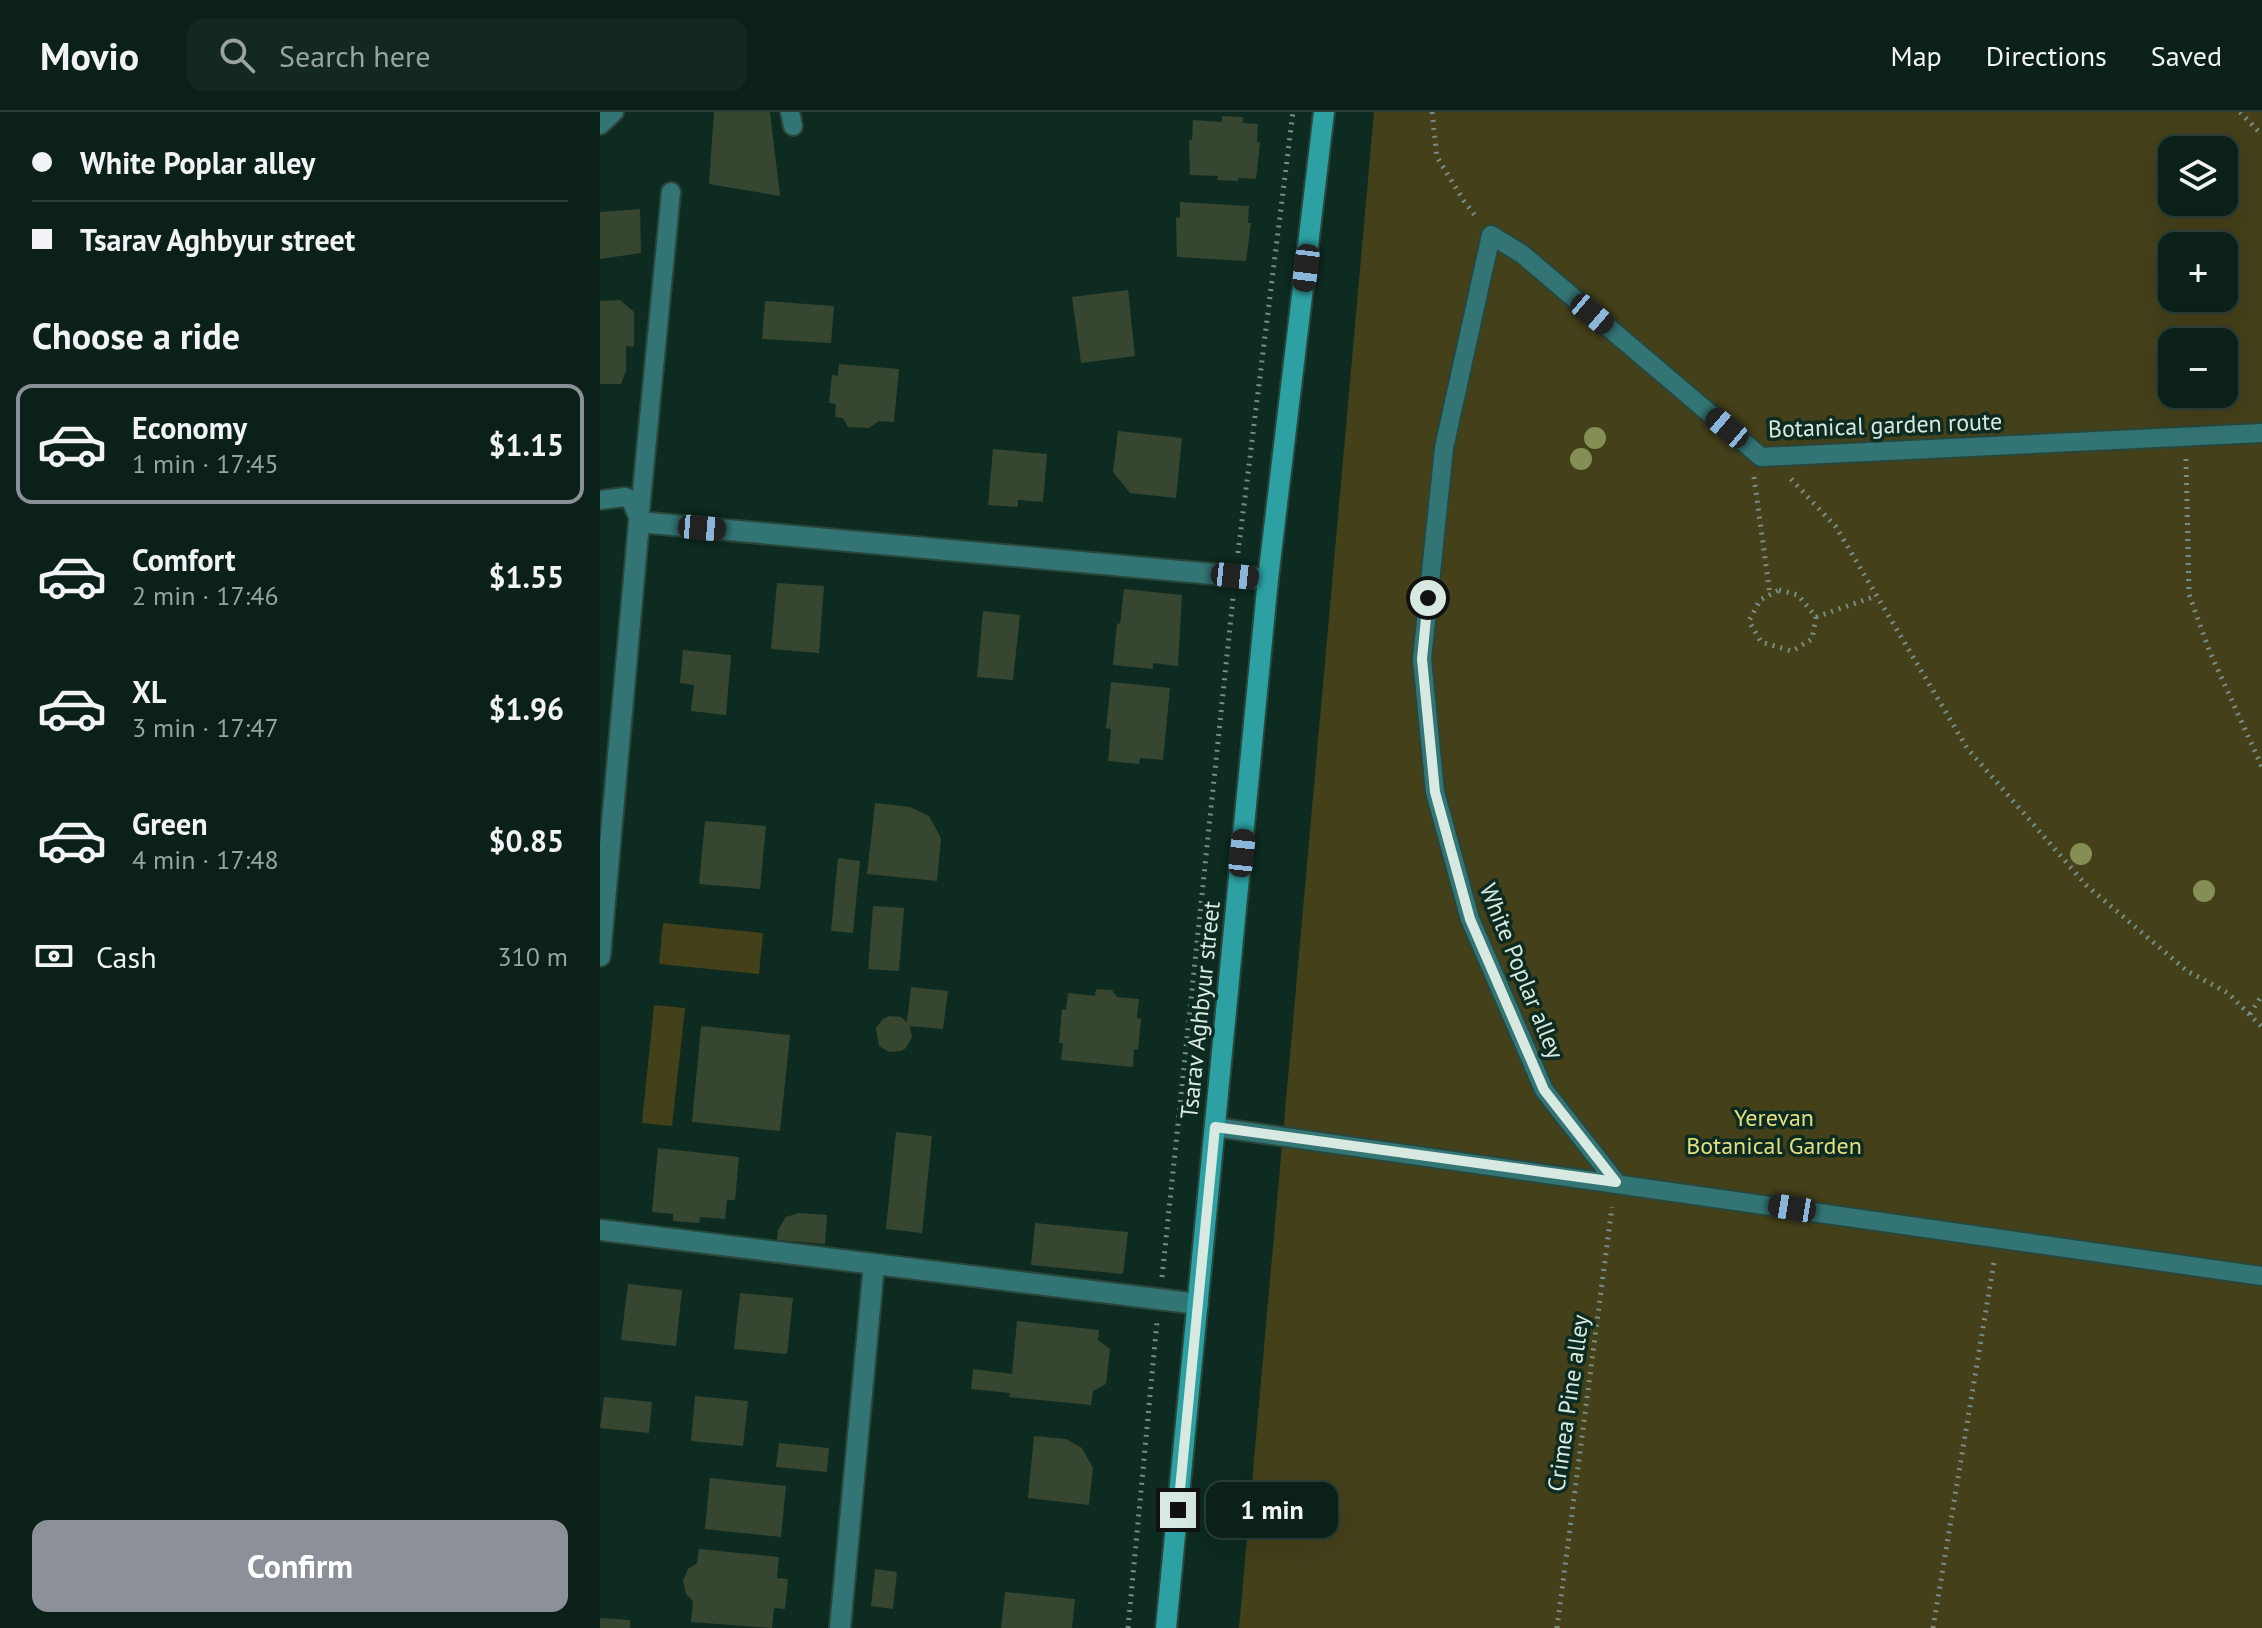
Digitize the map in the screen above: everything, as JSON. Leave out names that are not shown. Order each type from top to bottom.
[{"type":"main road","name":"Tsarav Aghbyur street","points":[[1166,1628],[1268,579],[1324,112]]},
{"type":"street","points":[[600,956],[639,522],[1268,579]]},
{"type":"street","points":[[600,1230],[1198,1304]]},
{"type":"street","points":[[840,1628],[874,1264]]},
{"type":"lane","points":[[600,125],[614,112]]},
{"type":"lane","points":[[639,522],[671,192]]},
{"type":"lane","name":"Botanical garden route","points":[[1491,235],[1522,254],[1761,457],[2262,433]]},
{"type":"lane","name":"White Poplar alley","points":[[1491,235],[1444,448],[1425,629],[1422,659],[1435,792],[1470,919],[1544,1090],[1616,1182]]},
{"type":"lane","points":[[600,500],[625,497],[631,500],[636,506],[639,522]]},
{"type":"lane","points":[[1215,1127],[2262,1276]]},
{"type":"path","points":[[1128,1628],[1159,1299],[1235,576],[1293,112]]},
{"type":"path","points":[[1432,112],[1437,157],[1464,201],[1491,235]]},
{"type":"path","points":[[2240,112],[2262,135]]},
{"type":"path","points":[[2185,437],[2189,594],[2209,650],[2262,767]]},
{"type":"path","points":[[1750,447],[1770,595]]},
{"type":"path","points":[[1772,458],[1836,527],[1967,748],[2086,885],[2187,971],[2228,993],[2262,1027]]},
{"type":"path","points":[[1779,590],[1798,595],[1816,617],[1812,639],[1792,651],[1761,642],[1749,621],[1760,600],[1779,590]]},
{"type":"path","points":[[1816,617],[1876,596]]},
{"type":"path","points":[[2250,1014],[2262,995]]},
{"type":"path","name":"Crimea Pine alley","points":[[1557,1628],[1616,1182]]},
{"type":"path","points":[[1933,1628],[1998,1237]]},
{"type":"green space","name":"Yerevan Botanical Garden","points":[[1374,112],[2262,112],[2262,1628],[1239,1628]]},
{"type":"green space","points":[[663,923],[763,933],[759,974],[659,964]]},
{"type":"green space","points":[[654,1005],[685,1008],[672,1126],[642,1123]]},
{"type":"building","points":[[714,112],[770,112],[780,196],[709,184]]},
{"type":"building","points":[[1222,116],[1243,117],[1243,123],[1258,124],[1257,142],[1260,143],[1256,179],[1217,180],[1218,176],[1190,175],[1189,140],[1192,140],[1193,120],[1222,122]]},
{"type":"building","points":[[1180,202],[1249,206],[1248,223],[1251,223],[1246,261],[1177,257],[1176,217],[1180,218]]},
{"type":"building","points":[[640,209],[641,253],[600,259],[600,212]]},
{"type":"building","points":[[1128,290],[1135,356],[1081,363],[1072,297]]},
{"type":"building","points":[[620,300],[634,312],[634,347],[626,346],[626,371],[621,384],[600,384],[600,301]]},
{"type":"building","points":[[765,301],[834,306],[831,343],[762,339]]},
{"type":"building","points":[[839,364],[899,369],[894,422],[879,421],[869,428],[848,427],[843,418],[835,417],[836,404],[829,403],[832,375],[838,376]]},
{"type":"building","points":[[1118,431],[1182,438],[1176,498],[1130,493],[1113,472]]},
{"type":"building","points":[[993,449],[1047,454],[1043,502],[1018,500],[1018,507],[988,505]]},
{"type":"building","points":[[777,583],[824,586],[819,653],[771,649]]},
{"type":"building","points":[[1124,589],[1182,595],[1178,666],[1153,663],[1153,669],[1113,665]]},
{"type":"building","points":[[983,611],[1020,615],[1013,680],[977,677]]},
{"type":"building","points":[[683,650],[731,655],[726,715],[691,711],[694,685],[680,683]]},
{"type":"building","points":[[1111,682],[1170,688],[1163,760],[1140,758],[1139,764],[1108,761],[1111,729],[1106,728]]},
{"type":"building","points":[[875,803],[910,807],[929,816],[941,838],[937,881],[867,874]]},
{"type":"building","points":[[705,821],[766,826],[760,889],[699,884]]},
{"type":"building","points":[[838,858],[860,861],[853,933],[831,931]]},
{"type":"building","points":[[873,906],[904,908],[899,971],[868,969]]},
{"type":"building","points":[[911,987],[948,991],[943,1029],[910,1026],[912,1037],[906,1048],[889,1052],[879,1046],[876,1028],[889,1016],[901,1017],[907,1022]]},
{"type":"building","points":[[1096,989],[1112,990],[1117,997],[1139,999],[1137,1018],[1141,1019],[1133,1067],[1061,1060],[1062,1009],[1066,1010],[1068,993],[1095,996]]},
{"type":"building","points":[[701,1026],[790,1035],[780,1131],[692,1122]]},
{"type":"building","points":[[896,1132],[932,1136],[922,1233],[886,1229]]},
{"type":"building","points":[[658,1148],[739,1157],[735,1200],[727,1200],[725,1219],[700,1217],[699,1223],[673,1221],[673,1214],[652,1212]]},
{"type":"building","points":[[799,1213],[827,1215],[825,1244],[777,1240],[778,1230],[786,1217]]},
{"type":"building","points":[[1035,1223],[1128,1232],[1123,1274],[1031,1265]]},
{"type":"building","points":[[628,1284],[682,1290],[676,1346],[621,1340]]},
{"type":"building","points":[[740,1293],[793,1298],[787,1354],[734,1349]]},
{"type":"building","points":[[1017,1321],[1099,1330],[1098,1340],[1110,1349],[1106,1384],[1093,1391],[1091,1405],[1009,1397],[1010,1393],[971,1389],[973,1369],[1012,1374]]},
{"type":"building","points":[[695,1396],[748,1401],[743,1446],[691,1441]]},
{"type":"building","points":[[604,1397],[652,1402],[649,1433],[600,1428]]},
{"type":"building","points":[[1034,1436],[1066,1439],[1082,1448],[1093,1468],[1089,1505],[1028,1498]]},
{"type":"building","points":[[779,1443],[829,1448],[827,1472],[776,1467]]},
{"type":"building","points":[[710,1478],[786,1486],[781,1537],[705,1529]]},
{"type":"building","points":[[699,1549],[779,1557],[777,1578],[788,1579],[785,1609],[774,1608],[772,1628],[691,1622],[693,1601],[686,1594],[683,1581],[688,1569],[697,1563]]},
{"type":"building","points":[[875,1569],[897,1572],[893,1609],[871,1606]]},
{"type":"building","points":[[1005,1592],[1075,1599],[1072,1628],[1001,1628]]},
{"type":"building","points":[[600,1618],[630,1620],[630,1628],[600,1628]]},
{"type":"route","points":[[1178,1510],[1215,1127],[1616,1182],[1544,1090],[1470,919],[1435,792],[1422,659],[1428,598]]}]
